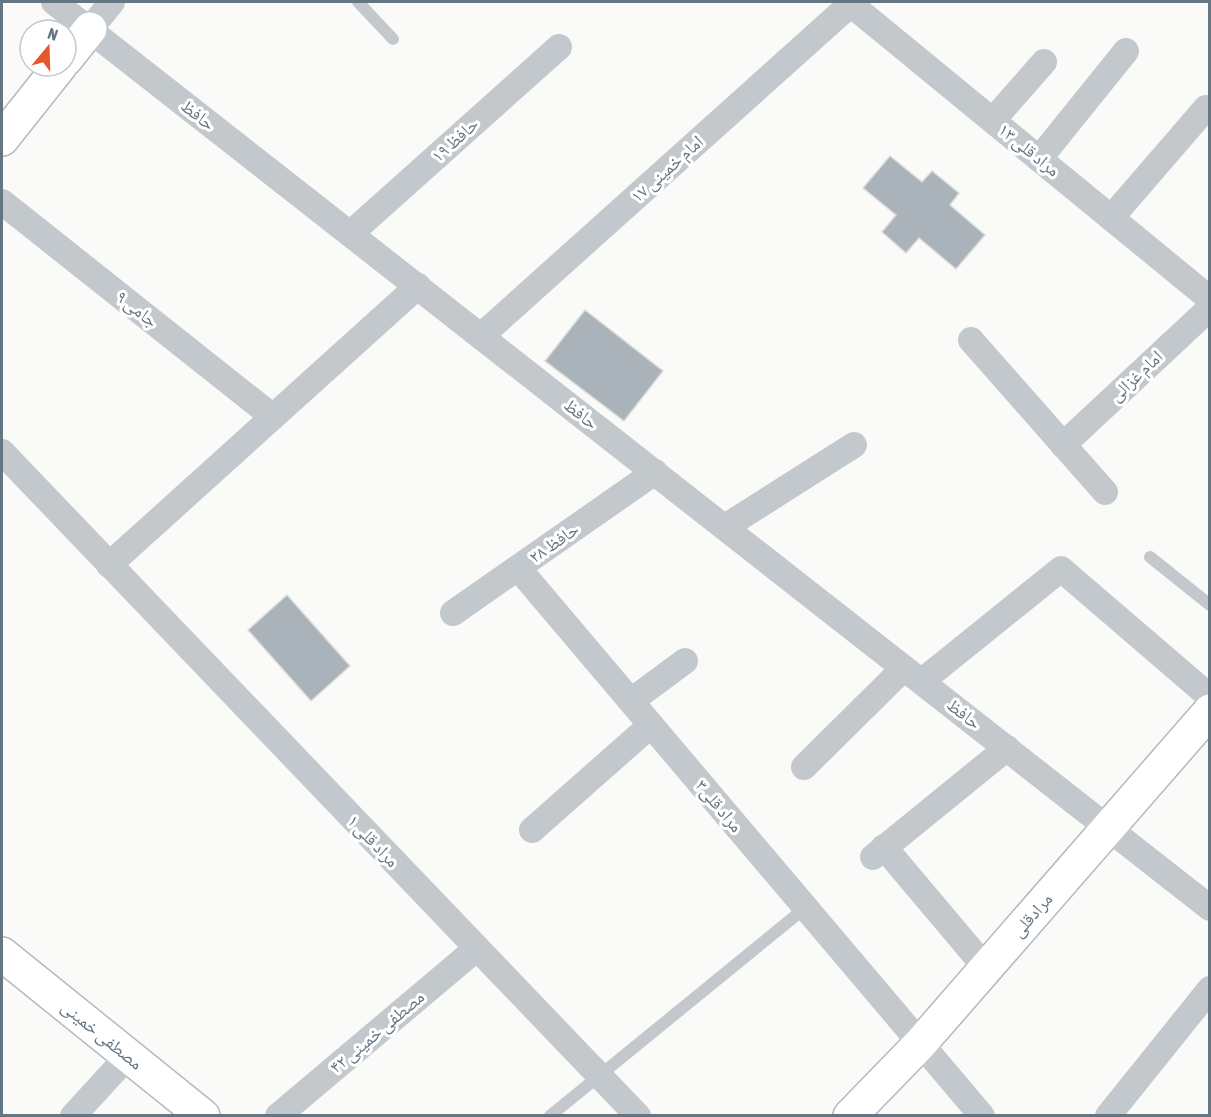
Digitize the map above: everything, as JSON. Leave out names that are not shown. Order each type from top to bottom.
[{"type":"street","name":"حافظ","points":[[54,2],[1209,908]]},
{"type":"street","points":[[78,44],[112,2]]},
{"type":"street","name":"مراد قلی ۱۳","points":[[851,2],[1209,299]]},
{"type":"street","name":"امام خمینی ۱۷","points":[[480,336],[851,2]]},
{"type":"street","name":"حافظ ۱۹","points":[[350,234],[559,47]]},
{"type":"street","points":[[1040,159],[1125,51]]},
{"type":"street","points":[[993,120],[1044,62]]},
{"type":"street","points":[[2,139],[50,78]]},
{"type":"street","points":[[1111,218],[1206,108]]},
{"type":"street","name":"جامی ۹","points":[[2,202],[273,417]]},
{"type":"street","points":[[110,565],[418,286]]},
{"type":"street","name":"امام غزالی","points":[[1063,445],[1209,308]]},
{"type":"street","points":[[970,340],[1105,492]]},
{"type":"street","points":[[725,527],[854,445]]},
{"type":"street","name":"مراد قلی ۱","points":[[2,452],[638,1116]]},
{"type":"street","name":"حافظ ۲۸","points":[[453,613],[655,472]]},
{"type":"street","name":"مراد قلی۳","points":[[518,568],[982,1116]]},
{"type":"street","points":[[804,767],[913,674],[1061,569],[1209,697]]},
{"type":"street","points":[[631,701],[685,661]]},
{"type":"street","name":"مرادقلی","points":[[850,1116],[920,1044],[1209,711]]},
{"type":"street","points":[[532,830],[651,725]]},
{"type":"street","points":[[986,968],[878,852],[1007,748]]},
{"type":"street","name":"مصطفی خمینی ۴۲","points":[[278,1116],[476,949]]},
{"type":"street","name":"مصطفی خمینی","points":[[2,954],[203,1116]]},
{"type":"street","points":[[1108,1116],[1209,989]]},
{"type":"street","points":[[73,1116],[128,1056]]},
{"type":"lane","points":[[358,2],[393,39]]},
{"type":"lane","points":[[1150,557],[1209,605]]},
{"type":"lane","points":[[550,1116],[805,908]]},
{"type":"building","points":[[890,156],[922,182],[932,171],[959,193],[950,205],[985,235],[956,269],[919,238],[906,253],[882,232],[896,215],[863,188]]},
{"type":"building","points":[[585,310],[663,371],[624,421],[545,361]]},
{"type":"building","points":[[287,595],[350,666],[311,701],[248,630]]}]
